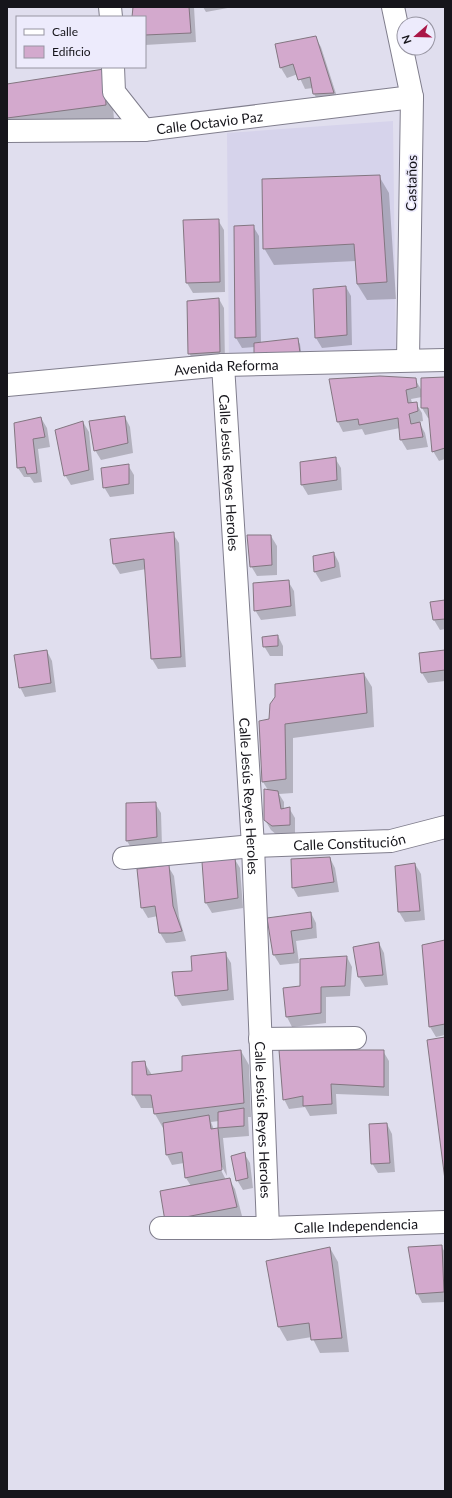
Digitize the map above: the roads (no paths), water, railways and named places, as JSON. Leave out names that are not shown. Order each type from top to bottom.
[{"type":"street","name":"Castaños","points":[[393,7],[412,97],[408,360]]},
{"type":"street","points":[[113,68],[114,92],[144,130]]},
{"type":"street","name":"Calle Octavio Paz","points":[[7,131],[144,130],[412,97]]},
{"type":"street","name":"Avenida Reforma","points":[[7,385],[223,365],[445,360]]},
{"type":"street","name":"Calle Jesús Reyes Heroles","points":[[223,365],[253,846],[268,1228]]},
{"type":"street","name":"Calle Constitución","points":[[124,858],[253,846],[391,840],[445,826]]},
{"type":"street","points":[[260,1039],[355,1038]]},
{"type":"street","name":"Calle Independencia","points":[[161,1228],[268,1228],[445,1222]]}]
